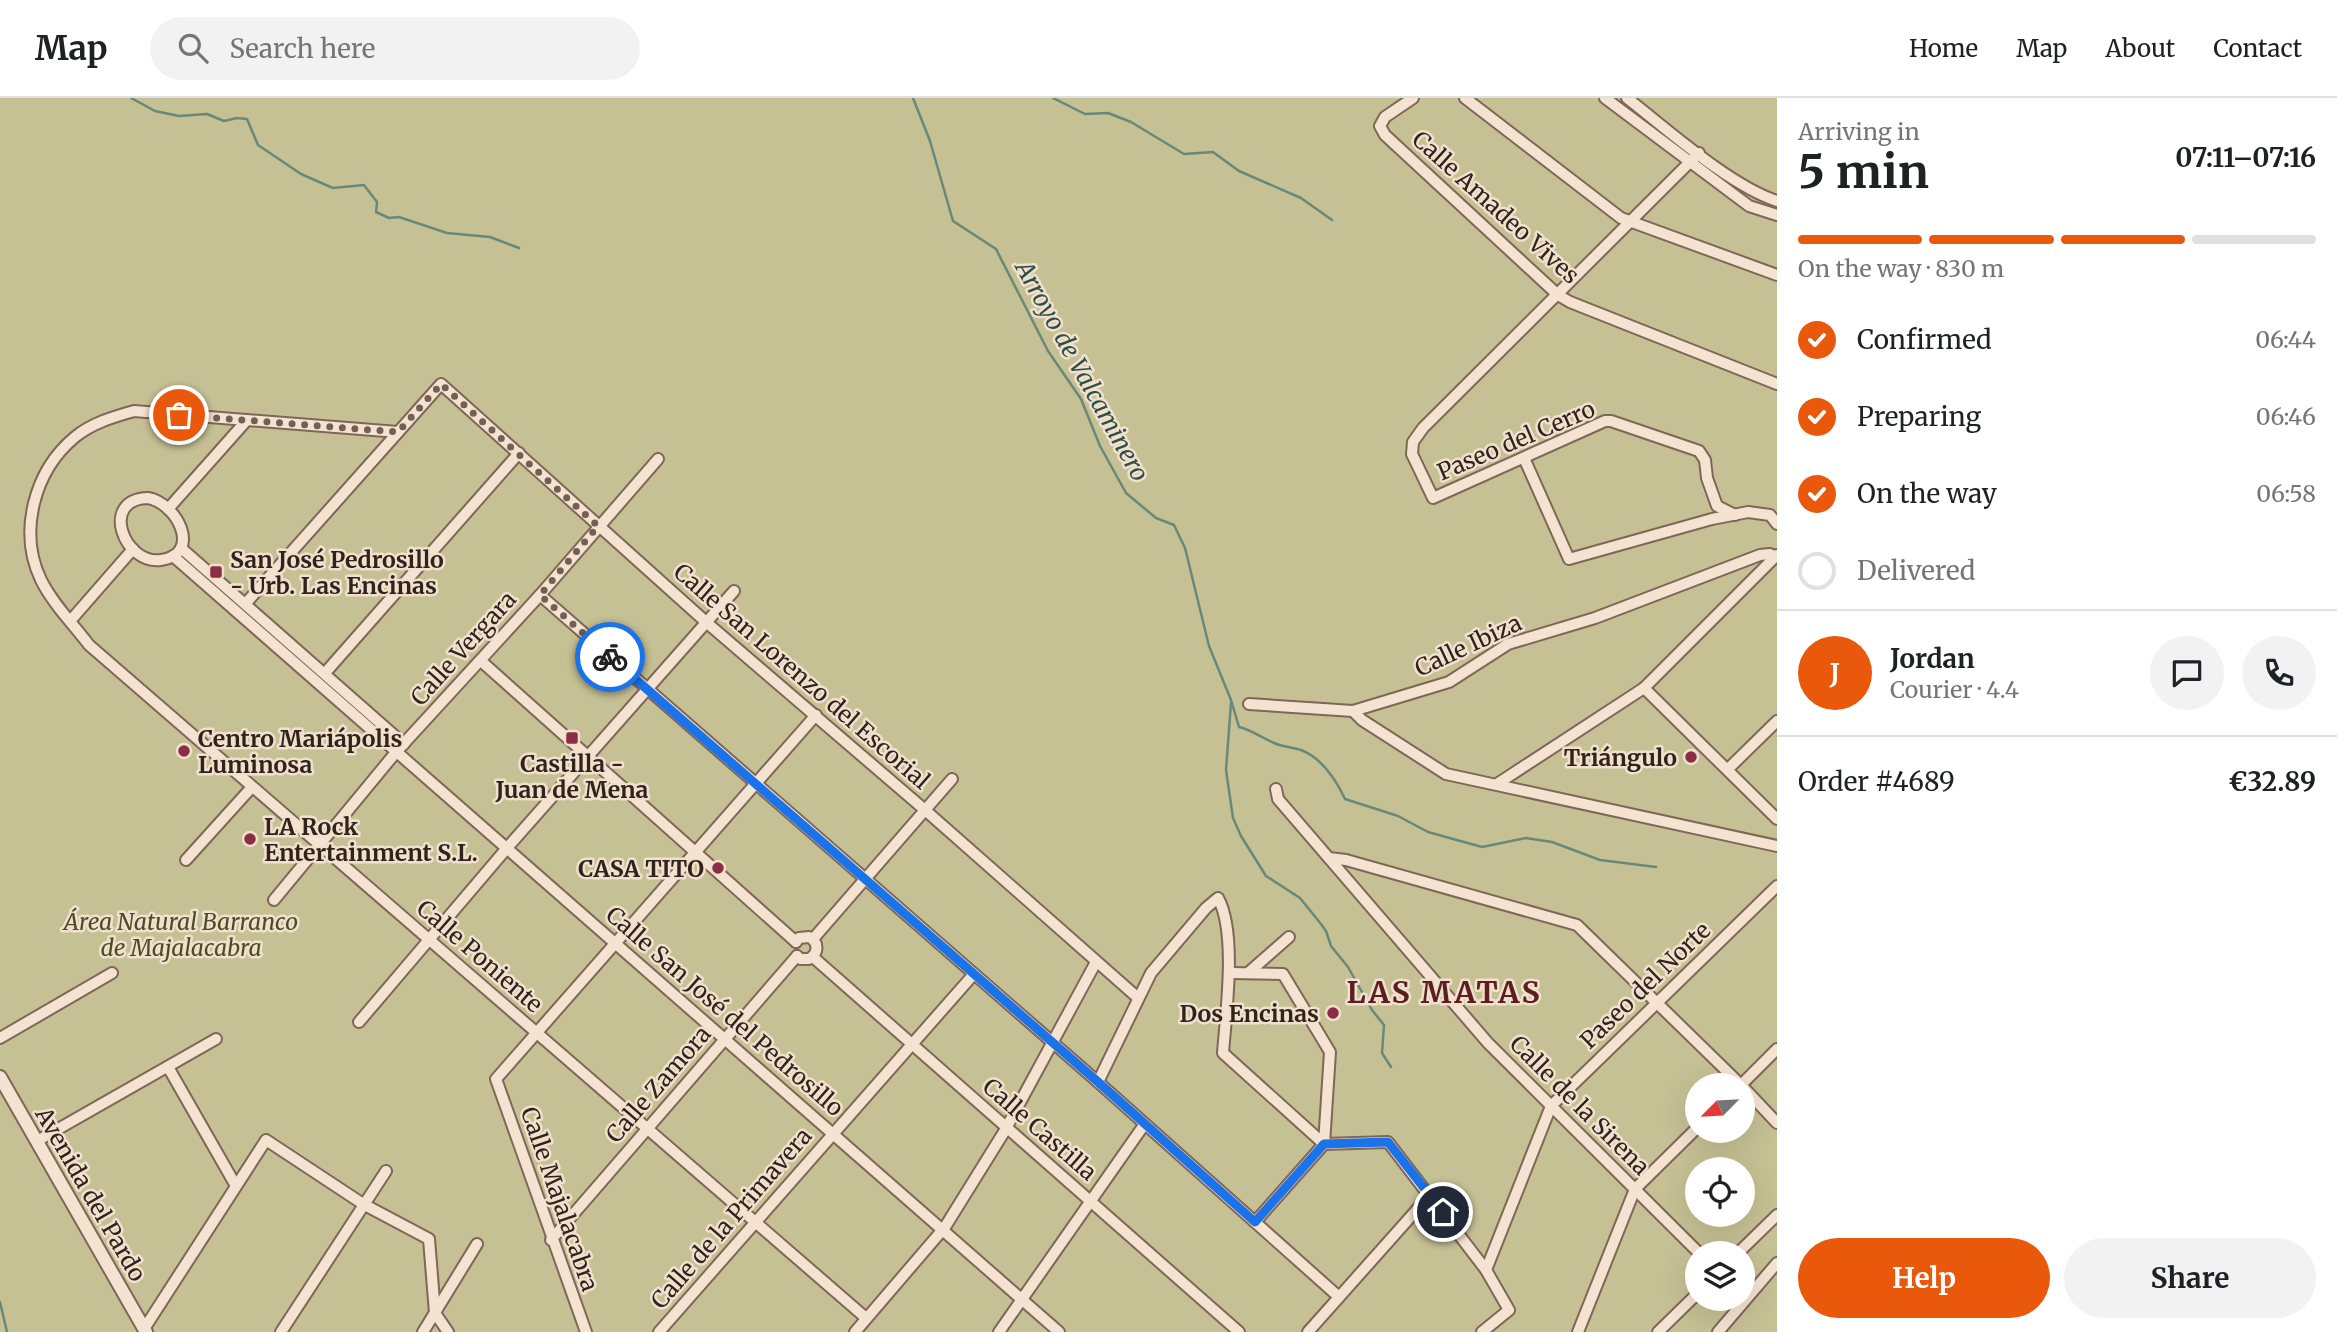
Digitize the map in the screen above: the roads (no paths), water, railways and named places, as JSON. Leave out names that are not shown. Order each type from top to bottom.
[{"type":"street","name":"Calle Amadeo Vives","points":[[1413,98],[1385,117],[1380,126],[1385,135],[1558,295],[1777,383]]},
{"type":"street","points":[[1465,98],[1621,218],[1777,275]]},
{"type":"street","points":[[1605,98],[1749,206],[1774,215],[1776,199],[1759,194],[1699,153],[1627,98]]},
{"type":"street","points":[[1558,295],[1699,153]]},
{"type":"street","name":"Paseo del Cerro","points":[[1558,295],[1423,428],[1413,442],[1412,454],[1433,498],[1605,421],[1611,421],[1699,451],[1705,460],[1707,478],[1717,506],[1735,515]]},
{"type":"street","name":"Calle San Lorenzo del Escorial","points":[[398,432],[441,384],[706,622],[1138,997]]},
{"type":"street","name":"Calle Poniente","points":[[398,432],[134,411],[103,420],[76,436],[57,454],[43,477],[34,501],[31,527],[33,553],[40,578],[53,601],[89,645],[866,1318]]},
{"type":"street","points":[[168,509],[247,420]]},
{"type":"street","points":[[246,603],[398,432]]},
{"type":"street","points":[[325,673],[519,453]]},
{"type":"street","name":"Calle Vergara","points":[[274,900],[401,748],[540,595],[658,458]]},
{"type":"street","points":[[1524,458],[1569,559],[1748,512],[1770,515],[1777,524]]},
{"type":"street","points":[[153,499],[168,509],[177,519],[183,533],[177,552],[152,560],[133,549],[123,537],[120,518],[127,506],[136,500],[153,499]]},
{"type":"street","points":[[71,620],[133,549]]},
{"type":"street","name":"Calle San José del Pedrosillo","points":[[177,552],[246,603],[325,673],[507,848],[1059,1332]]},
{"type":"street","name":"Calle San José del Pedrosillo","points":[[177,552],[401,748]]},
{"type":"street","name":"Calle Ibiza","points":[[1249,704],[1353,711],[1449,682],[1508,644],[1595,618],[1760,555],[1776,556]]},
{"type":"street","points":[[1497,784],[1644,688],[1776,556]]},
{"type":"street","points":[[359,1022],[507,848],[734,591]]},
{"type":"street","points":[[540,595],[1098,1082],[1339,1297]]},
{"type":"street","points":[[481,661],[796,942]]},
{"type":"street","points":[[1644,688],[1777,818]]},
{"type":"street","points":[[1353,711],[1362,720],[1446,775],[1777,846]]},
{"type":"street","points":[[537,1033],[816,715]]},
{"type":"street","points":[[1728,769],[1777,721]]},
{"type":"street","points":[[813,939],[952,779]]},
{"type":"street","points":[[186,860],[252,787]]},
{"type":"street","name":"Calle de la Sirena","points":[[1276,789],[1278,799],[1488,1043],[1687,1241]]},
{"type":"street","points":[[1329,858],[1346,860],[1577,925],[1729,1073]]},
{"type":"street","name":"Paseo del Norte","points":[[1486,1270],[1551,1106],[1777,886]]},
{"type":"street","points":[[1098,1082],[1151,973],[1206,908],[1218,898],[1224,908],[1230,973],[1223,1053],[1324,1144],[1388,1142],[1486,1270],[1509,1310],[1482,1332]]},
{"type":"street","points":[[804,937],[813,939],[817,948],[813,957],[805,960],[797,956],[794,949],[796,942],[804,937]]},
{"type":"street","points":[[1248,973],[1289,937]]},
{"type":"street","name":"Calle Zamora","points":[[551,1240],[797,956]]},
{"type":"street","name":"Calle Castilla","points":[[813,957],[1239,1332]]},
{"type":"street","points":[[855,1332],[943,1229],[1006,1129],[1096,962]]},
{"type":"street","points":[[0,1038],[112,973]]},
{"type":"street","points":[[1230,973],[1283,974],[1330,1052],[1324,1144],[1255,1222]]},
{"type":"street","name":"Calle de la Primavera","points":[[660,1332],[973,975]]},
{"type":"street","name":"Calle Majalacabra","points":[[537,1033],[496,1079],[551,1240],[586,1332]]},
{"type":"street","points":[[37,1141],[216,1039]]},
{"type":"street","points":[[1753,1073],[1777,1049]]},
{"type":"street","points":[[168,1067],[236,1186]]},
{"type":"street","name":"Avenida del Pardo","points":[[0,1077],[145,1330]]},
{"type":"street","points":[[1755,1100],[1777,1123]]},
{"type":"street","points":[[999,1332],[1144,1125]]},
{"type":"street","points":[[145,1330],[266,1140],[363,1204],[429,1239],[435,1313],[448,1332]]},
{"type":"street","points":[[1578,1332],[1635,1189],[1685,1140]]},
{"type":"street","points":[[281,1332],[386,1171]]},
{"type":"street","points":[[1308,1332],[1430,1195]]},
{"type":"street","points":[[1750,1241],[1777,1214]]},
{"type":"street","points":[[423,1332],[477,1244]]},
{"type":"street","points":[[1755,1287],[1777,1263]]},
{"type":"street","points":[[1658,1332],[1685,1306]]},
{"type":"street","points":[[1718,1332],[1735,1311]]},
{"type":"waterway","points":[[131,98],[155,111],[179,116],[207,114],[224,121],[247,119],[258,145],[301,174],[333,188],[364,185],[377,202],[376,212],[447,233],[490,237],[519,248]]},
{"type":"waterway","name":"Arroyo de Valcaminero","points":[[913,98],[930,141],[953,221],[996,249],[1048,351],[1081,399],[1100,446],[1126,493],[1156,518],[1174,525],[1185,548],[1209,646],[1239,727],[1277,744],[1301,750],[1315,758],[1328,770],[1345,799],[1398,816],[1428,832],[1482,847],[1526,838],[1552,842],[1600,860],[1656,867]]},
{"type":"waterway","points":[[1053,98],[1085,114],[1108,113],[1131,122],[1184,154],[1213,152],[1239,171],[1301,198],[1332,220]]},
{"type":"waterway","points":[[1231,703],[1226,770],[1233,818],[1266,876],[1300,898],[1326,931],[1331,946],[1348,967],[1372,1010],[1384,1025],[1382,1053],[1391,1067]]},
{"type":"waterway","points":[[0,1302],[7,1332]]},
{"type":"place","name":"San José Pedrosillo - Urb. Las Encinas","points":[[216,572]]},
{"type":"place","name":"Castilla - Juan de Mena","points":[[572,738]]},
{"type":"place","name":"Centro Mariápolis Luminosa","points":[[184,751]]},
{"type":"place","name":"Triángulo","points":[[1691,757]]},
{"type":"place","name":"LA Rock Entertainment S.L.","points":[[250,839]]},
{"type":"place","name":"CASA TITO","points":[[718,868]]},
{"type":"place","name":"Dos Encinas","points":[[1333,1013]]},
{"type":"district","name":"LAS MATAS","points":[[1444,992]]},
{"type":"park label","name":"Área Natural Barranco de Majalacabra","points":[[181,934]]}]
